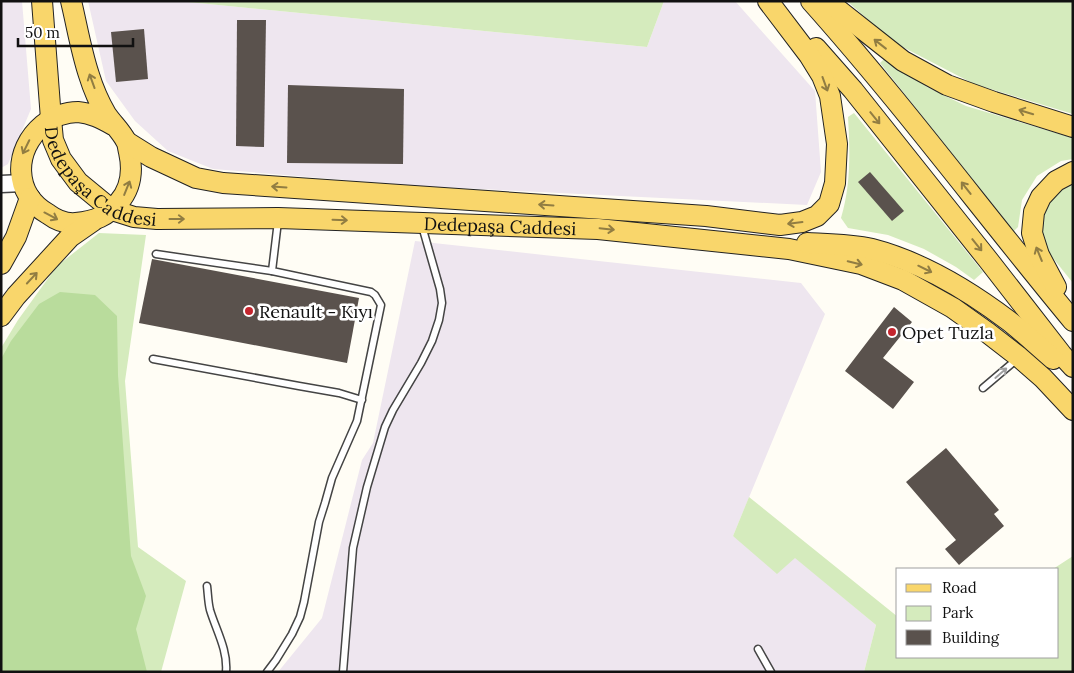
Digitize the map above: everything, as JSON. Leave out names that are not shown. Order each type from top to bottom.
[{"type":"main road","name":"Dedepaşa Caddesi","points":[[42,1],[54,140],[61,159],[78,182],[112,210],[134,217],[157,219],[278,218],[598,228],[789,248],[861,264],[903,280],[953,308],[1019,357],[1043,378],[1073,410]]},
{"type":"main road","name":"Dedepaşa Caddesi","points":[[71,1],[89,74],[105,113],[127,142],[151,157],[196,178],[223,183],[706,216],[780,225],[802,222],[817,216],[829,204],[835,183],[837,144],[830,96],[822,76],[809,55],[768,1]]},
{"type":"main road","points":[[776,1],[853,90],[1073,368]]},
{"type":"main road","points":[[811,1],[902,108],[1073,322]]},
{"type":"main road","points":[[827,1],[903,61],[947,85],[994,102],[1073,126]]},
{"type":"main road","points":[[93,221],[71,223],[55,219],[40,210],[26,190],[21,168],[23,153],[27,142],[38,129],[51,118],[64,114],[77,112],[91,114],[114,125]]},
{"type":"main road","points":[[1,316],[16,296],[70,237],[112,210],[124,197],[130,181],[132,164],[127,142]]},
{"type":"main road","points":[[1073,172],[1056,181],[1041,197],[1034,212],[1032,233],[1043,263],[1073,311]]},
{"type":"main road","points":[[1,264],[16,237],[26,190]]},
{"type":"main road","points":[[705,240],[834,244],[870,249],[906,260],[940,276],[976,297],[1011,322],[1073,377]]},
{"type":"street","points":[[1,184],[26,190]]},
{"type":"lane","points":[[272,271],[278,218]]},
{"type":"lane","points":[[343,672],[353,548],[367,488],[386,426],[393,410],[429,348],[439,320],[442,303],[421,223]]},
{"type":"lane","points":[[156,254],[272,271],[371,292],[381,305],[357,422],[332,478],[322,512],[300,617],[292,634],[267,672]]},
{"type":"lane","points":[[983,388],[1019,357]]},
{"type":"lane","points":[[153,359],[339,393],[362,400]]},
{"type":"lane","points":[[207,586],[210,611],[226,656],[226,672]]},
{"type":"lane","points":[[758,649],[771,672]]},
{"type":"shaded area","points":[[1,1],[22,1],[31,109],[8,164],[1,168]]},
{"type":"shaded area","points":[[88,1],[178,1],[647,47],[664,1],[735,1],[815,91],[821,172],[807,205],[418,186],[213,169],[168,151],[135,121],[106,81]]},
{"type":"shaded area","points":[[415,241],[801,283],[825,314],[733,536],[795,557],[876,625],[864,672],[278,672],[322,618],[362,460],[373,443]]},
{"type":"green space","points":[[178,1],[664,1],[647,47]]},
{"type":"green space","points":[[847,1],[1073,1],[1073,114],[974,84],[893,42]]},
{"type":"green space","points":[[884,59],[927,87],[966,106],[1073,138],[1073,159],[1061,161],[1037,176],[1022,200],[1018,227],[1014,231],[880,63]]},
{"type":"green space","points":[[854,113],[983,272],[974,280],[956,267],[924,249],[888,235],[848,228],[841,218],[848,181],[848,117]]},
{"type":"green space","points":[[1073,183],[1073,283],[1044,247],[1041,212],[1053,192]]},
{"type":"green space","points":[[99,233],[146,235],[125,381],[138,547],[186,581],[161,672],[1,672],[1,348],[18,320],[57,266]]},
{"type":"green space","points":[[60,292],[95,295],[117,316],[118,375],[131,556],[146,596],[136,629],[147,672],[1,672],[1,359],[11,341],[39,304]]},
{"type":"green space","points":[[749,497],[896,615],[896,658],[1059,658],[1059,568],[1055,568],[1073,556],[1073,672],[864,672],[876,625],[795,558],[777,574],[733,536]]},
{"type":"building","points":[[237,20],[266,20],[264,147],[236,146]]},
{"type":"building","points":[[144,29],[148,79],[116,82],[111,32]]},
{"type":"building","points":[[288,85],[404,89],[403,164],[287,163]]},
{"type":"building","points":[[870,172],[904,211],[892,221],[858,182]]},
{"type":"building","name":"Renault - Kıyı","points":[[152,259],[359,298],[347,363],[139,323]]},
{"type":"building","points":[[894,307],[912,322],[883,358],[914,382],[893,409],[845,371]]},
{"type":"building","points":[[946,448],[999,510],[994,514],[1004,526],[959,565],[945,549],[956,540],[906,482]]},
{"type":"place","name":"Renault - Kıyı","points":[[249,311]]},
{"type":"place","name":"Opet Tuzla","points":[[892,332]]}]
